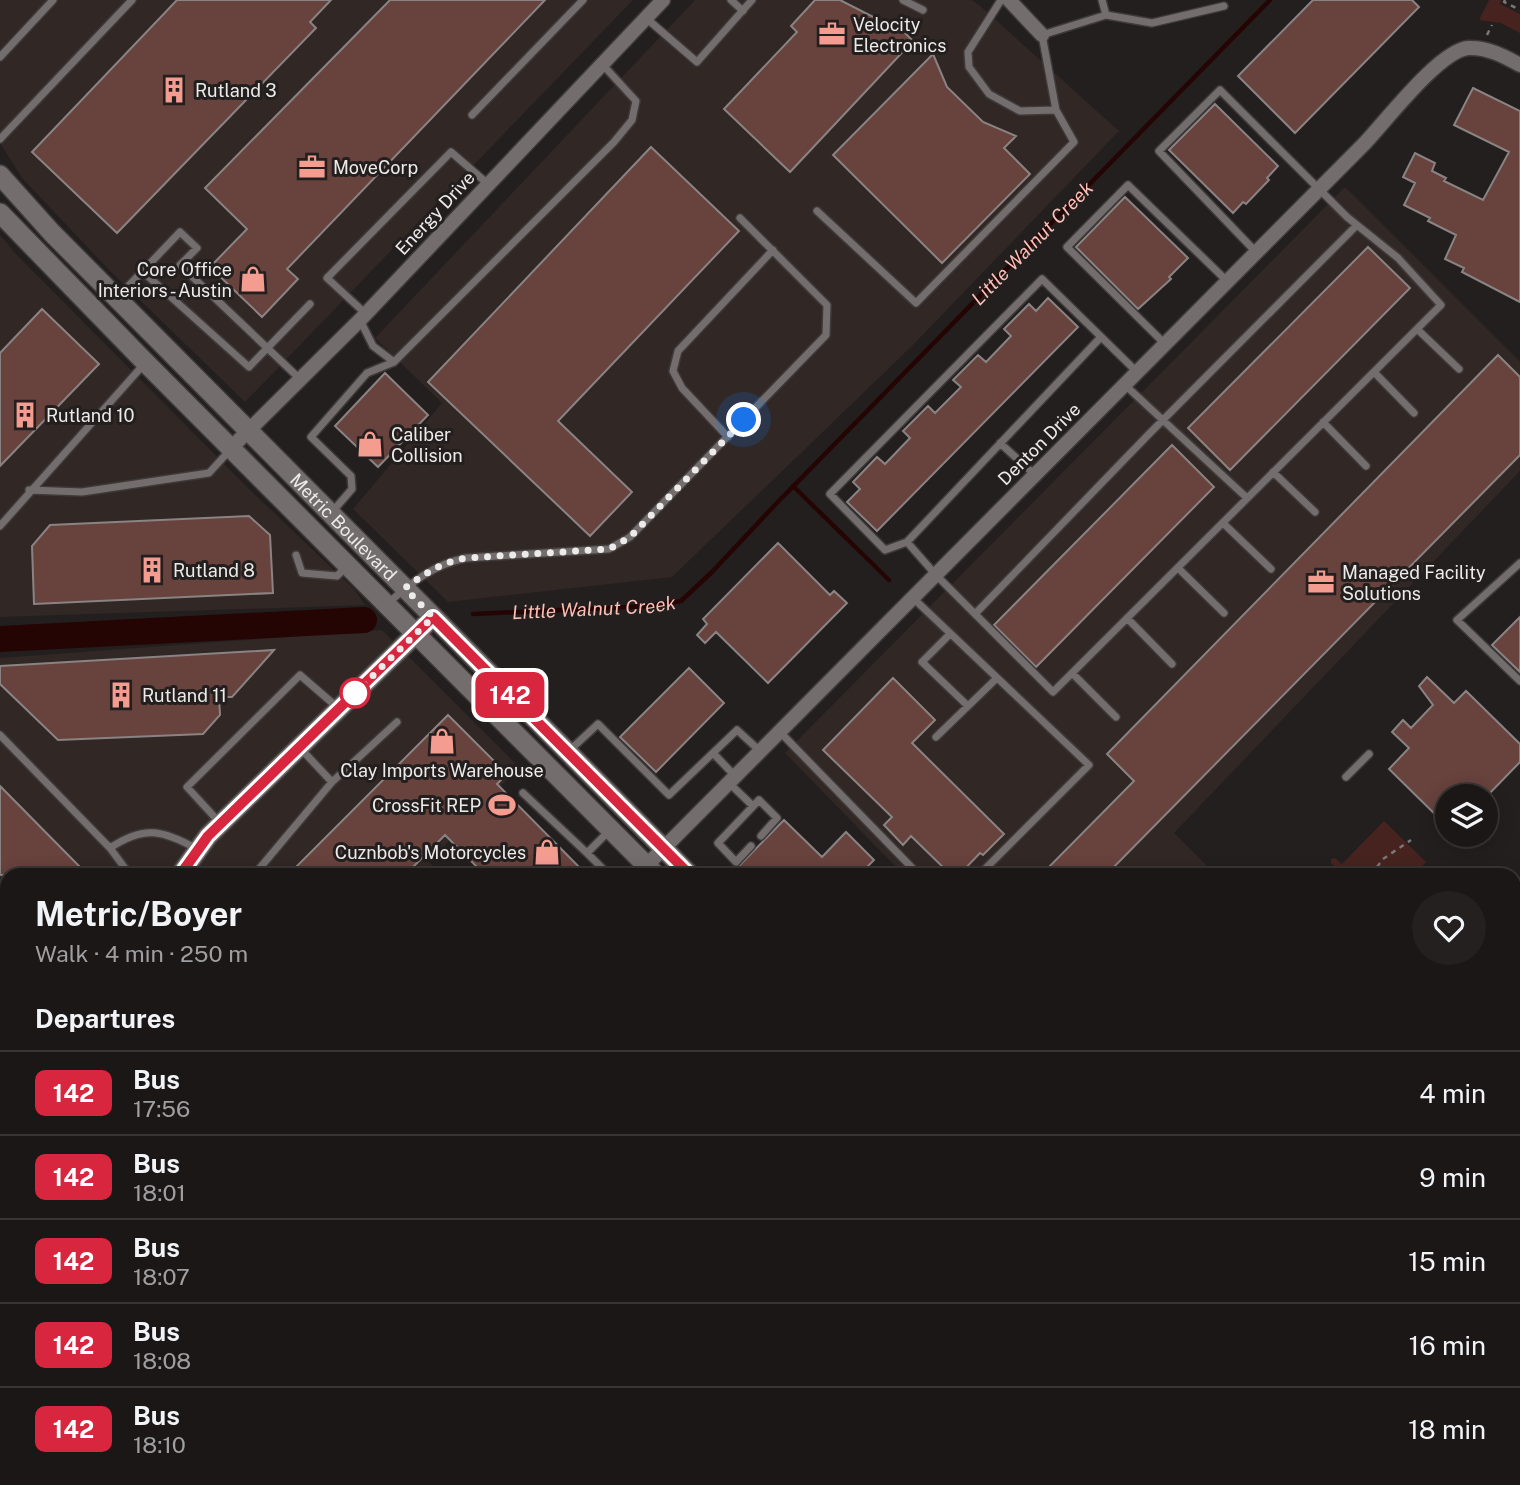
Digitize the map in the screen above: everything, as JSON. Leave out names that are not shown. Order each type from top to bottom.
[{"type":"main road","name":"Metric Boulevard","points":[[0,175],[24,204],[116,298],[683,868]]},
{"type":"main road","name":"Metric Boulevard","points":[[2,220],[649,868]]},
{"type":"main road","points":[[99,316],[116,298]]},
{"type":"main road","points":[[185,868],[221,824],[433,617]]},
{"type":"street","name":"Energy Drive","points":[[231,448],[363,317],[663,0]]},
{"type":"street","points":[[1009,0],[1042,35]]},
{"type":"street","name":"Denton Drive","points":[[652,868],[663,849],[1320,189],[1441,61],[1458,50],[1484,49],[1520,65]]},
{"type":"street","points":[[2,220],[24,204]]},
{"type":"lane","points":[[0,57],[53,0]]},
{"type":"lane","points":[[0,139],[132,0]]},
{"type":"lane","points":[[472,115],[583,0]]},
{"type":"lane","points":[[731,0],[743,10]]},
{"type":"lane","points":[[646,18],[697,62],[752,0]]},
{"type":"lane","points":[[903,0],[923,10]]},
{"type":"lane","points":[[1001,0],[968,52],[969,67],[989,94],[1020,111],[1056,110]]},
{"type":"lane","points":[[1102,0],[1106,15]]},
{"type":"lane","points":[[817,211],[916,303],[1073,142],[1056,110],[1042,35],[1106,15],[1152,23],[1224,6]]},
{"type":"lane","points":[[331,513],[352,489],[351,476],[311,437],[367,373],[394,362],[614,142],[632,120],[636,101],[602,64]]},
{"type":"lane","points":[[907,542],[936,575],[1053,692],[1441,305],[1398,258],[1357,225],[1220,90],[1159,151],[1256,252]]},
{"type":"lane","points":[[394,362],[373,346],[363,317],[327,278],[452,152],[488,185]]},
{"type":"lane","points":[[1164,344],[1067,247],[1128,185],[1227,282]]},
{"type":"lane","points":[[387,604],[405,588],[447,561],[609,549],[630,537],[826,335],[827,306],[740,218]]},
{"type":"lane","points":[[975,614],[1357,225]]},
{"type":"lane","points":[[116,298],[180,232],[197,248],[180,265],[266,349],[301,379]]},
{"type":"lane","points":[[727,437],[682,388],[673,371],[678,351],[773,250]]},
{"type":"lane","points":[[142,271],[249,367],[310,304]]},
{"type":"lane","points":[[1101,337],[907,542],[885,550],[830,494],[1042,279],[1137,372]]},
{"type":"lane","points":[[1417,329],[1459,369]]},
{"type":"lane","points":[[0,526],[29,490],[145,362]]},
{"type":"lane","points":[[1374,372],[1414,413]]},
{"type":"lane","points":[[1124,384],[1247,498]]},
{"type":"lane","points":[[1323,422],[1366,466]]},
{"type":"lane","points":[[1000,443],[1035,475]]},
{"type":"lane","points":[[29,490],[82,492],[209,473],[231,448]]},
{"type":"lane","points":[[1273,472],[1315,512]]},
{"type":"lane","points":[[1223,523],[1271,569]]},
{"type":"lane","points":[[296,555],[302,573],[337,576],[348,565]]},
{"type":"lane","points":[[1520,563],[1457,620],[1520,681]]},
{"type":"lane","points":[[1178,568],[1224,613]]},
{"type":"lane","points":[[913,598],[1089,765],[986,868]]},
{"type":"lane","points":[[1127,618],[1172,664]]},
{"type":"lane","points":[[950,634],[922,662],[968,706]]},
{"type":"lane","points":[[1072,673],[1116,716]]},
{"type":"lane","points":[[221,824],[187,787],[300,675],[339,708]]},
{"type":"lane","points":[[936,737],[997,678]]},
{"type":"lane","points":[[260,868],[332,782],[397,722]]},
{"type":"lane","points":[[568,752],[598,724],[668,795],[737,730],[760,752]]},
{"type":"lane","points":[[780,732],[912,868]]},
{"type":"lane","points":[[0,735],[110,848],[125,868]]},
{"type":"lane","points":[[299,747],[332,782]]},
{"type":"lane","points":[[713,753],[753,806]]},
{"type":"lane","points":[[1346,777],[1369,754]]},
{"type":"lane","points":[[523,793],[602,868]]},
{"type":"lane","points":[[751,846],[736,862],[718,843],[759,800],[777,818],[761,835]]},
{"type":"lane","points":[[587,853],[611,829]]},
{"type":"lane","points":[[110,848],[128,836],[153,833],[174,836],[198,850]]},
{"type":"path","points":[[1505,0],[1504,2],[1520,10]]},
{"type":"path","points":[[1376,868],[1382,859],[1411,840]]},
{"type":"shaded area","points":[[0,0],[633,0],[245,402],[111,272],[22,178],[0,143]]},
{"type":"shaded area","points":[[695,0],[971,0],[1119,131],[912,346],[672,577],[448,602],[353,509],[442,403],[375,338]]},
{"type":"shaded area","points":[[1489,0],[1501,0],[1500,4],[1520,14],[1520,33],[1501,23],[1479,20]]},
{"type":"shaded area","points":[[1345,187],[1520,362],[1520,471],[1174,833],[1209,868],[897,868],[785,753]]},
{"type":"shaded area","points":[[0,235],[249,489],[354,589],[365,605],[0,617]]},
{"type":"shaded area","points":[[382,630],[519,767],[429,862],[435,868],[0,868],[0,658]]},
{"type":"shaded area","points":[[1384,821],[1426,862],[1420,868],[1336,868],[1331,859],[1335,858],[1342,864]]},
{"type":"building","name":"Rutland 3","points":[[177,0],[331,0],[310,22],[316,28],[117,233],[32,152]]},
{"type":"building","points":[[390,0],[545,0],[287,269],[298,279],[262,317],[210,267],[247,229],[205,188]]},
{"type":"building","points":[[815,0],[840,0],[905,33],[913,41],[790,172],[724,109],[797,32],[791,26]]},
{"type":"building","points":[[1313,0],[1412,0],[1419,7],[1295,133],[1238,76]]},
{"type":"building","points":[[933,54],[947,87],[983,122],[1016,136],[1004,148],[1030,174],[942,263],[833,155]]},
{"type":"building","points":[[1473,88],[1520,111],[1520,302],[1462,272],[1464,268],[1445,259],[1456,235],[1404,205],[1415,183],[1403,177],[1415,153],[1435,163],[1432,171],[1446,178],[1444,181],[1483,200],[1509,152],[1454,125]]},
{"type":"building","points":[[1215,104],[1278,166],[1267,178],[1269,180],[1246,204],[1243,202],[1233,213],[1169,150]]},
{"type":"building","points":[[651,147],[739,231],[558,421],[632,492],[590,536],[428,382]]},
{"type":"building","points":[[1125,197],[1188,258],[1169,277],[1171,279],[1138,309],[1076,247]]},
{"type":"building","points":[[1368,247],[1410,288],[1230,470],[1188,428]]},
{"type":"building","points":[[1048,298],[1078,327],[877,531],[847,502],[860,489],[853,482],[877,457],[885,464],[910,438],[903,431],[928,406],[935,413],[961,387],[953,380],[978,355],[986,362],[1011,336],[1004,329],[1029,304],[1036,311]]},
{"type":"building","name":"Rutland 10","points":[[42,309],[99,364],[0,466],[0,353]]},
{"type":"building","points":[[1498,355],[1520,377],[1520,455],[1113,868],[1048,868],[1134,781],[1107,754]]},
{"type":"building","points":[[385,373],[428,415],[378,467],[335,426]]},
{"type":"building","points":[[1172,445],[1214,487],[1036,667],[994,625]]},
{"type":"building","name":"Rutland 8","points":[[249,516],[270,535],[273,593],[34,604],[32,546],[50,525]]},
{"type":"building","points":[[778,543],[830,595],[834,591],[847,603],[768,683],[716,632],[705,643],[697,635],[707,624],[703,619]]},
{"type":"building","points":[[1520,617],[1520,672],[1492,645]]},
{"type":"building","name":"Rutland 11","points":[[274,650],[232,697],[219,697],[220,715],[203,734],[58,740],[0,684],[0,666]]},
{"type":"building","points":[[689,668],[724,703],[656,772],[620,737]]},
{"type":"building","points":[[1427,677],[1454,703],[1466,691],[1520,744],[1520,762],[1498,785],[1435,784],[1435,814],[1389,769],[1409,748],[1392,732],[1403,720],[1411,728],[1433,705],[1419,686]]},
{"type":"building","points":[[893,678],[935,720],[912,743],[1004,834],[966,868],[944,868],[911,836],[903,845],[884,825],[892,817],[823,750]]},
{"type":"building","points":[[448,715],[507,774],[497,784],[580,868],[478,868],[445,835],[412,868],[295,868]]},
{"type":"building","points":[[0,786],[81,868],[0,868]]},
{"type":"building","points":[[784,820],[822,857],[846,832],[874,860],[866,868],[737,868]]},
{"type":"waterway","name":"Little Walnut Creek","points":[[473,614],[650,606],[681,601],[1270,0]]},
{"type":"waterway","name":"Little Walnut Creek","points":[[793,486],[889,580]]},
{"type":"waterway","name":"Little Walnut Creek","points":[[0,639],[364,620]]},
{"type":"bus line","name":"142","points":[[184,868],[208,836],[433,617],[683,868]]},
{"type":"place","name":"Velocity Electronics","points":[[832,34]]},
{"type":"place","name":"Rutland 3","points":[[174,90]]},
{"type":"place","name":"MoveCorp","points":[[312,167]]},
{"type":"place","name":"Core Office Interiors - Austin","points":[[253,279]]},
{"type":"place","name":"Rutland 10","points":[[25,415]]},
{"type":"place","name":"Caliber Collision","points":[[370,444]]},
{"type":"place","name":"Rutland 8","points":[[152,570]]},
{"type":"place","name":"Managed Facility Solutions","points":[[1321,582]]},
{"type":"place","name":"Rutland 11","points":[[121,695]]},
{"type":"place","name":"Clay Imports Warehouse","points":[[442,741]]},
{"type":"place","name":"CrossFit REP","points":[[502,805]]},
{"type":"place","name":"Cuznbob's Motorcycles","points":[[547,852]]},
{"type":"route","points":[[355,693],[433,617],[405,588],[432,569],[447,561],[466,558],[579,553],[609,549],[630,537],[744,420]]}]
